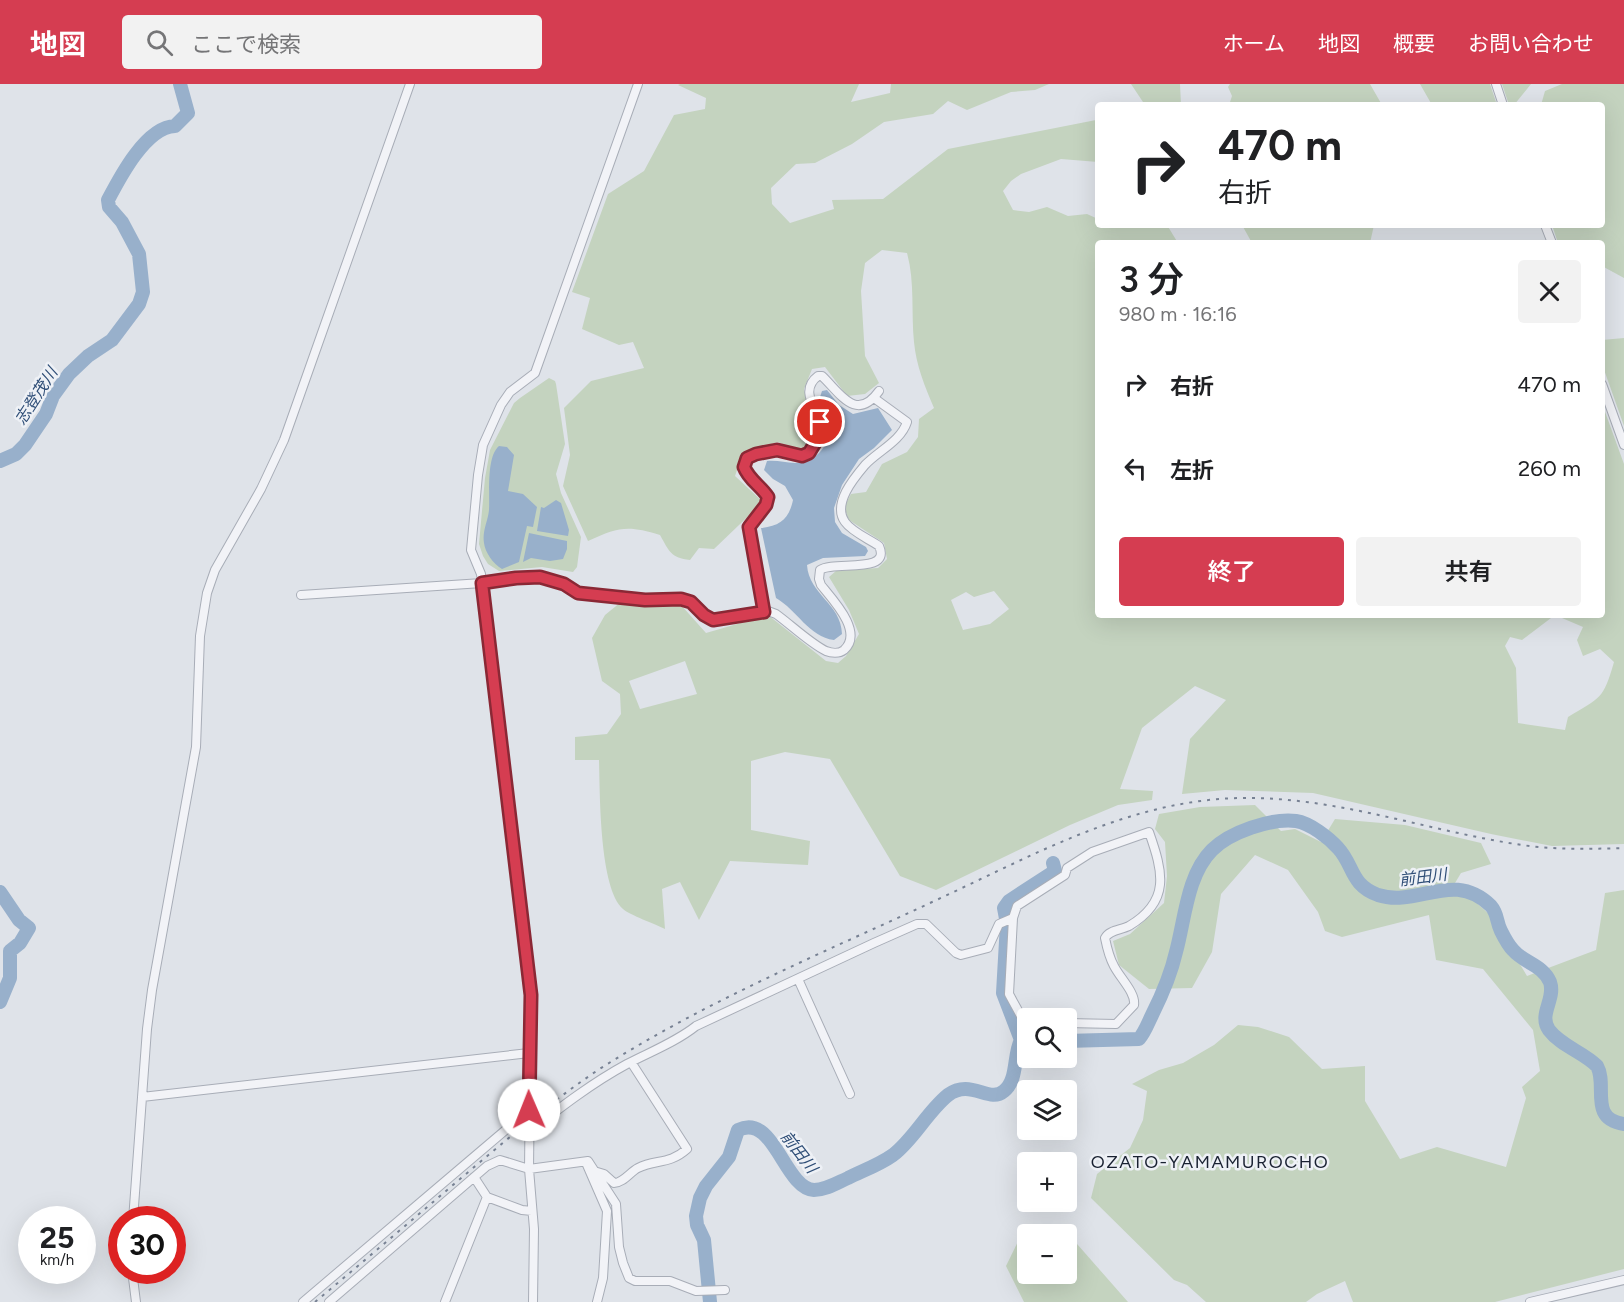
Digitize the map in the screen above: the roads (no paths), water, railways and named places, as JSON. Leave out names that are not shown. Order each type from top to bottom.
[{"type":"street","points":[[134,1206],[147,1029],[196,747],[200,636],[207,593],[215,570],[261,489],[284,440],[410,84]]},
{"type":"street","points":[[533,1302],[534,1229],[529,1169],[531,995],[481,574],[471,550],[483,445],[501,405],[510,392],[535,373],[638,84]]},
{"type":"street","points":[[1496,84],[1502,102]]},
{"type":"street","points":[[301,595],[540,577],[564,584],[578,593],[645,600],[681,599],[691,602],[704,615],[713,620],[764,612],[776,614],[825,650],[839,652],[845,649],[850,641],[849,623],[819,579],[820,570],[826,566],[864,565],[874,563],[880,558],[882,551],[879,546],[846,525],[840,509],[842,499],[866,465],[905,428],[907,422],[876,395],[866,404],[848,403],[822,376],[818,376],[810,386],[810,397],[820,422],[821,433],[809,453],[802,456],[777,450],[747,458],[744,467],[747,476],[763,489],[768,497],[766,505],[749,527],[764,612]]},
{"type":"street","points":[[1605,392],[1624,445]]},
{"type":"street","points":[[530,1131],[569,1101],[631,1062],[683,1036],[696,1026],[917,924],[926,924],[930,927],[958,955],[988,948],[999,924],[1009,919],[1018,905],[1065,875],[1067,868],[1078,860],[1092,852],[1149,832],[1161,875],[1159,894],[1144,914],[1127,927],[1106,935],[1105,938],[1111,959],[1134,998],[1134,1005],[1116,1024],[1077,1023]]},
{"type":"street","points":[[1009,919],[1009,994],[1017,1009]]},
{"type":"street","points":[[798,979],[850,1094]]},
{"type":"street","points":[[142,1097],[529,1053]]},
{"type":"street","points":[[594,1171],[604,1174],[614,1183],[619,1183],[639,1168],[663,1163],[687,1149],[631,1062]]},
{"type":"street","points":[[303,1302],[529,1110]]},
{"type":"street","points":[[329,1302],[474,1177],[497,1161],[529,1169],[588,1161],[616,1204],[619,1247],[629,1278],[635,1281],[670,1281],[696,1291],[722,1290]]},
{"type":"street","points":[[585,1162],[607,1211],[603,1278],[597,1302]]},
{"type":"street","points":[[474,1177],[487,1197],[522,1210],[532,1211]]},
{"type":"street","points":[[445,1302],[487,1197]]},
{"type":"street","points":[[1530,1302],[1624,1280]]},
{"type":"street","points":[[134,1284],[136,1302]]},
{"type":"water","points":[[827,390],[839,405],[853,414],[878,408],[892,430],[859,459],[842,485],[834,508],[835,522],[842,533],[866,547],[868,551],[865,556],[823,558],[807,565],[813,584],[831,606],[840,623],[842,634],[834,640],[825,638],[810,629],[776,598],[761,528],[783,520],[793,500],[785,486],[764,470],[767,461],[802,462],[819,453],[831,430],[820,397],[822,391]]},
{"type":"water","points":[[499,446],[507,447],[514,455],[508,491],[523,494],[537,507],[533,527],[527,526],[519,562],[502,569],[488,554],[484,539],[489,510],[490,467]]},
{"type":"water","points":[[556,500],[561,503],[569,530],[568,536],[537,531],[541,507],[544,508]]},
{"type":"water","points":[[529,533],[567,541],[563,559],[550,561],[531,558],[523,562]]},
{"type":"waterway","name":"志登茂川","points":[[0,461],[16,454],[25,445],[46,414],[53,396],[69,374],[88,356],[112,340],[139,304],[143,292],[139,254],[122,222],[109,207],[108,200],[127,167],[144,144],[164,129],[175,126],[188,113],[180,84]]},
{"type":"waterway","name":"前田川","points":[[1077,1041],[1139,1039],[1169,976],[1188,898],[1204,860],[1220,843],[1240,832],[1263,824],[1296,821],[1313,828],[1330,840],[1343,854],[1362,886],[1378,895],[1393,898],[1435,891],[1463,891],[1477,895],[1491,906],[1509,946],[1543,972],[1550,982],[1551,994],[1545,1018],[1549,1030],[1597,1066],[1601,1082],[1601,1100],[1606,1116],[1624,1124]]},
{"type":"waterway","name":"前田川","points":[[1017,1030],[1003,993],[1007,924],[1004,908],[1009,901],[1055,871],[1053,863]]},
{"type":"waterway","name":"志登茂川","points":[[0,892],[19,920],[29,928],[20,943],[10,951],[10,978],[0,1002]]},
{"type":"waterway","name":"前田川","points":[[710,1302],[704,1240],[697,1225],[696,1216],[700,1198],[706,1186],[729,1157],[738,1130],[750,1127],[761,1132],[804,1186],[814,1190],[827,1188],[876,1165],[901,1149],[933,1109],[956,1090],[972,1090],[992,1095],[1004,1091],[1011,1081],[1017,1053]]},
{"type":"railway","points":[[315,1302],[545,1109],[598,1070],[639,1045],[768,977],[1044,849],[1112,822],[1182,804],[1219,799],[1258,798],[1334,806],[1535,847],[1624,848]]},
{"type":"district","name":"OZATO-YAMAMUROCHO","points":[[1210,1162]]}]
